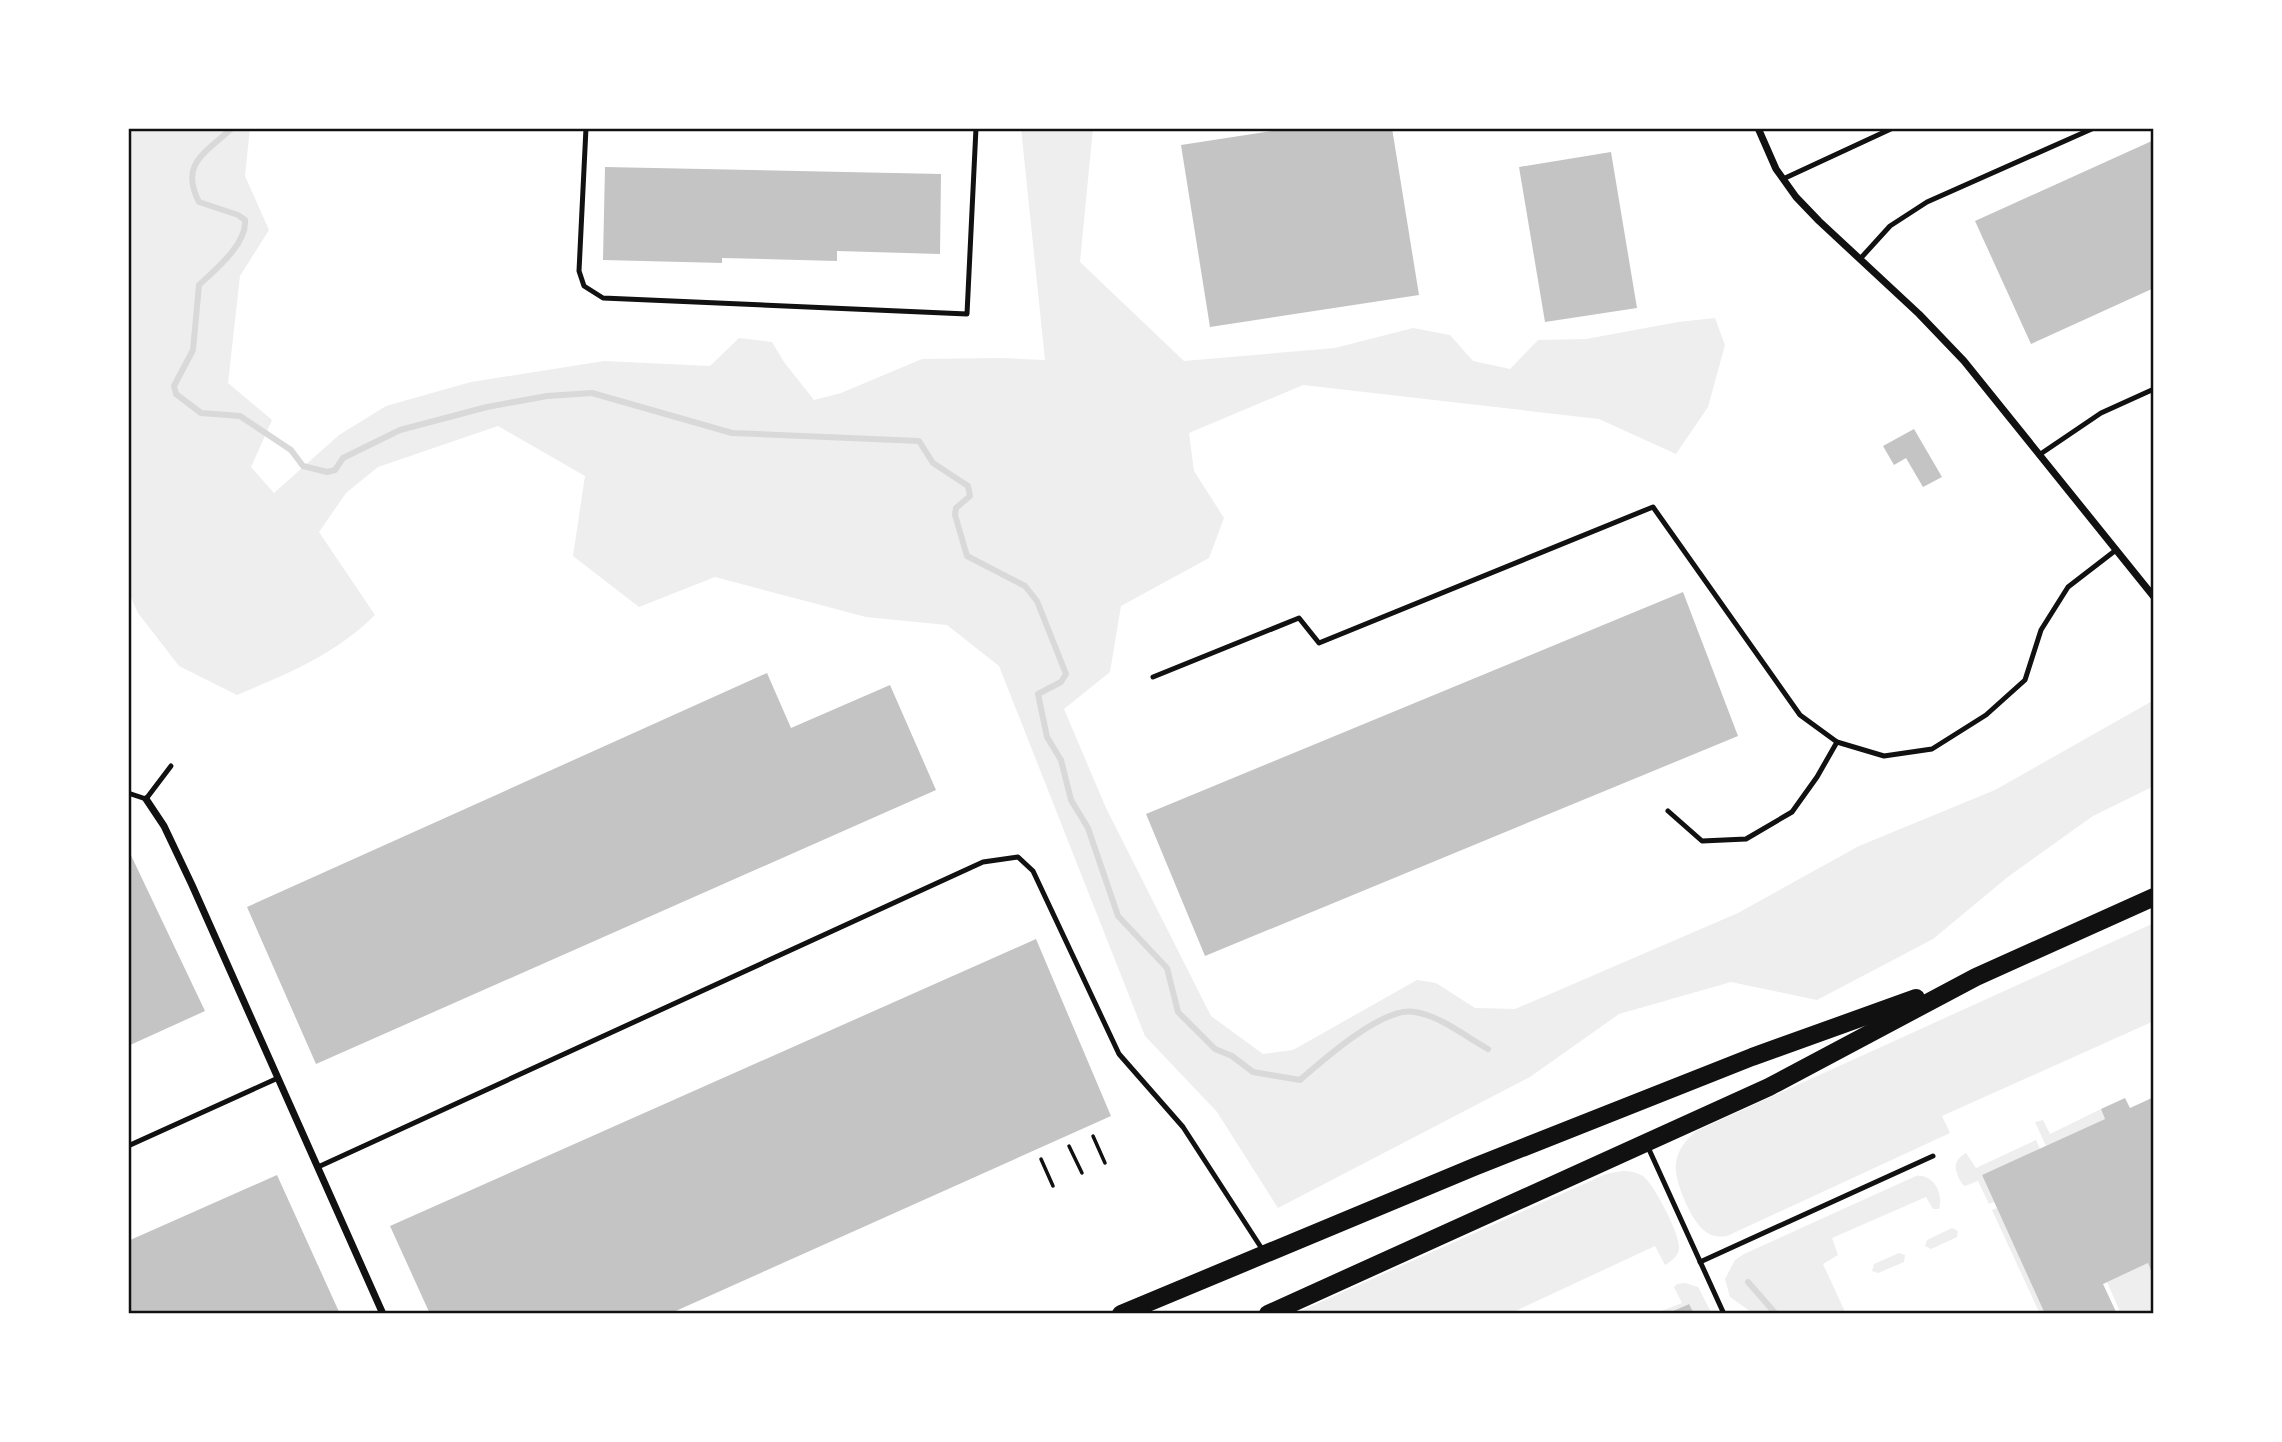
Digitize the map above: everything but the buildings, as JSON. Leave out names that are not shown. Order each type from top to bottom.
[{"type":"main road","points":[[1268,1314],[1769,1087],[1976,977],[2154,897]]},
{"type":"main road","points":[[1121,1314],[1752,1057],[1976,977]]},
{"type":"street","points":[[1758,128],[1767,152],[1783,179],[1819,221],[1919,314],[1964,361],[2154,597]]},
{"type":"street","points":[[146,799],[170,838],[383,1314]]},
{"type":"lane","points":[[586,128],[579,271],[584,286],[603,298],[967,314],[976,128]]},
{"type":"lane","points":[[1783,179],[1893,128]]},
{"type":"lane","points":[[1860,259],[1890,226],[1927,202],[2094,128]]},
{"type":"lane","points":[[2039,456],[2101,413],[2154,389]]},
{"type":"lane","points":[[1153,677],[1299,618],[1320,643],[1653,508],[1800,715],[1837,742],[1884,756],[1931,749],[1986,715],[2025,680],[2041,630],[2068,587],[2116,550]]},
{"type":"lane","points":[[1668,811],[1702,841],[1746,839],[1792,811],[1817,778],[1837,742]]},
{"type":"lane","points":[[128,793],[146,799],[171,766]]},
{"type":"lane","points":[[318,1167],[983,862],[1018,857],[1033,871],[1119,1054],[1183,1128],[1265,1254]]},
{"type":"lane","points":[[128,1146],[278,1078]]},
{"type":"lane","points":[[1646,1143],[1724,1314]]},
{"type":"lane","points":[[1700,1262],[1933,1156]]},
{"type":"path","points":[[1093,1136],[1105,1163]]},
{"type":"path","points":[[1069,1146],[1082,1173]]},
{"type":"path","points":[[1041,1159],[1053,1186]]},
{"type":"shaded area","points":[[128,128],[250,128],[245,176],[269,230],[240,276],[228,383],[272,420],[251,467],[274,493],[339,435],[386,406],[471,382],[604,361],[710,366],[739,338],[772,342],[814,400],[841,393],[922,359],[1045,360],[1021,128],[1093,128],[1080,262],[1184,361],[1335,348],[1413,328],[1450,335],[1473,361],[1510,369],[1538,340],[1586,339],[1715,318],[1725,345],[1708,407],[1676,454],[1599,419],[1303,385],[1189,433],[1194,471],[1224,518],[1209,558],[1121,606],[1110,672],[1064,709],[1106,808],[1211,1016],[1263,1054],[1293,1050],[1417,980],[1436,983],[1475,1008],[1515,1009],[1738,913],[1859,846],[1995,790],[2154,700],[2154,786],[2093,816],[2009,876],[1933,939],[1817,1000],[1731,982],[1619,1014],[1530,1077],[1278,1208],[1217,1112],[1145,1036],[999,666],[947,625],[866,617],[715,577],[639,607],[573,556],[585,476],[498,426],[378,467],[346,493],[319,532],[375,615],[360,629],[327,652],[292,671],[237,695],[179,666],[138,613],[128,591]]},
{"type":"shaded area","points":[[2154,923],[2154,1021],[1942,1116],[1950,1133],[1727,1236],[1709,1234],[1695,1220],[1680,1190],[1676,1163],[1686,1141],[1696,1131]]},
{"type":"shaded area","points":[[2101,1109],[2105,1119],[2046,1146],[2035,1122],[2043,1120],[2050,1134]]},
{"type":"shaded area","points":[[2036,1140],[2040,1149],[1982,1175],[1994,1202],[1989,1204],[1978,1181],[1965,1186],[1962,1184],[1956,1163],[1966,1153],[1976,1168]]},
{"type":"shaded area","points":[[1622,1171],[1638,1174],[1648,1181],[1671,1222],[1679,1249],[1676,1257],[1665,1265],[1655,1246],[1509,1314],[1294,1314],[1606,1174]]},
{"type":"shaded area","points":[[1916,1176],[1927,1178],[1936,1186],[1940,1197],[1939,1209],[1933,1209],[1926,1197],[1832,1238],[1838,1255],[1823,1264],[1846,1314],[1754,1314],[1730,1297],[1725,1279],[1735,1260],[1744,1254]]},
{"type":"shaded area","points":[[1997,1208],[2045,1314],[2040,1314],[1992,1210]]},
{"type":"shaded area","points":[[1952,1228],[1958,1231],[1957,1237],[1931,1249],[1925,1246],[1927,1240]]},
{"type":"shaded area","points":[[1899,1253],[1905,1255],[1904,1262],[1878,1273],[1872,1271],[1874,1264]]},
{"type":"shaded area","points":[[2148,1263],[2154,1279],[2154,1314],[2121,1314],[2107,1282]]},
{"type":"shaded area","points":[[1685,1283],[1698,1287],[1712,1314],[1694,1314],[1688,1304],[1666,1314],[1654,1314],[1682,1303],[1674,1287]]},
{"type":"waterway","points":[[232,128],[198,160],[192,177],[199,202],[238,215],[245,220],[236,247],[199,285],[193,350],[174,386],[176,394],[201,413],[240,416],[291,450],[303,466],[327,472],[335,470],[343,458],[400,430],[487,407],[547,396],[592,393],[732,433],[919,441],[933,463],[968,486],[970,496],[956,508],[955,515],[967,556],[1025,586],[1037,601],[1066,674],[1061,682],[1038,694],[1047,737],[1061,760],[1071,800],[1088,828],[1118,916],[1167,968],[1178,1012],[1215,1049],[1232,1056],[1253,1072],[1300,1080],[1354,1036],[1387,1017],[1402,1012],[1415,1012],[1434,1018],[1488,1049]]},
{"type":"waterway","points":[[1748,1282],[1776,1314]]}]
